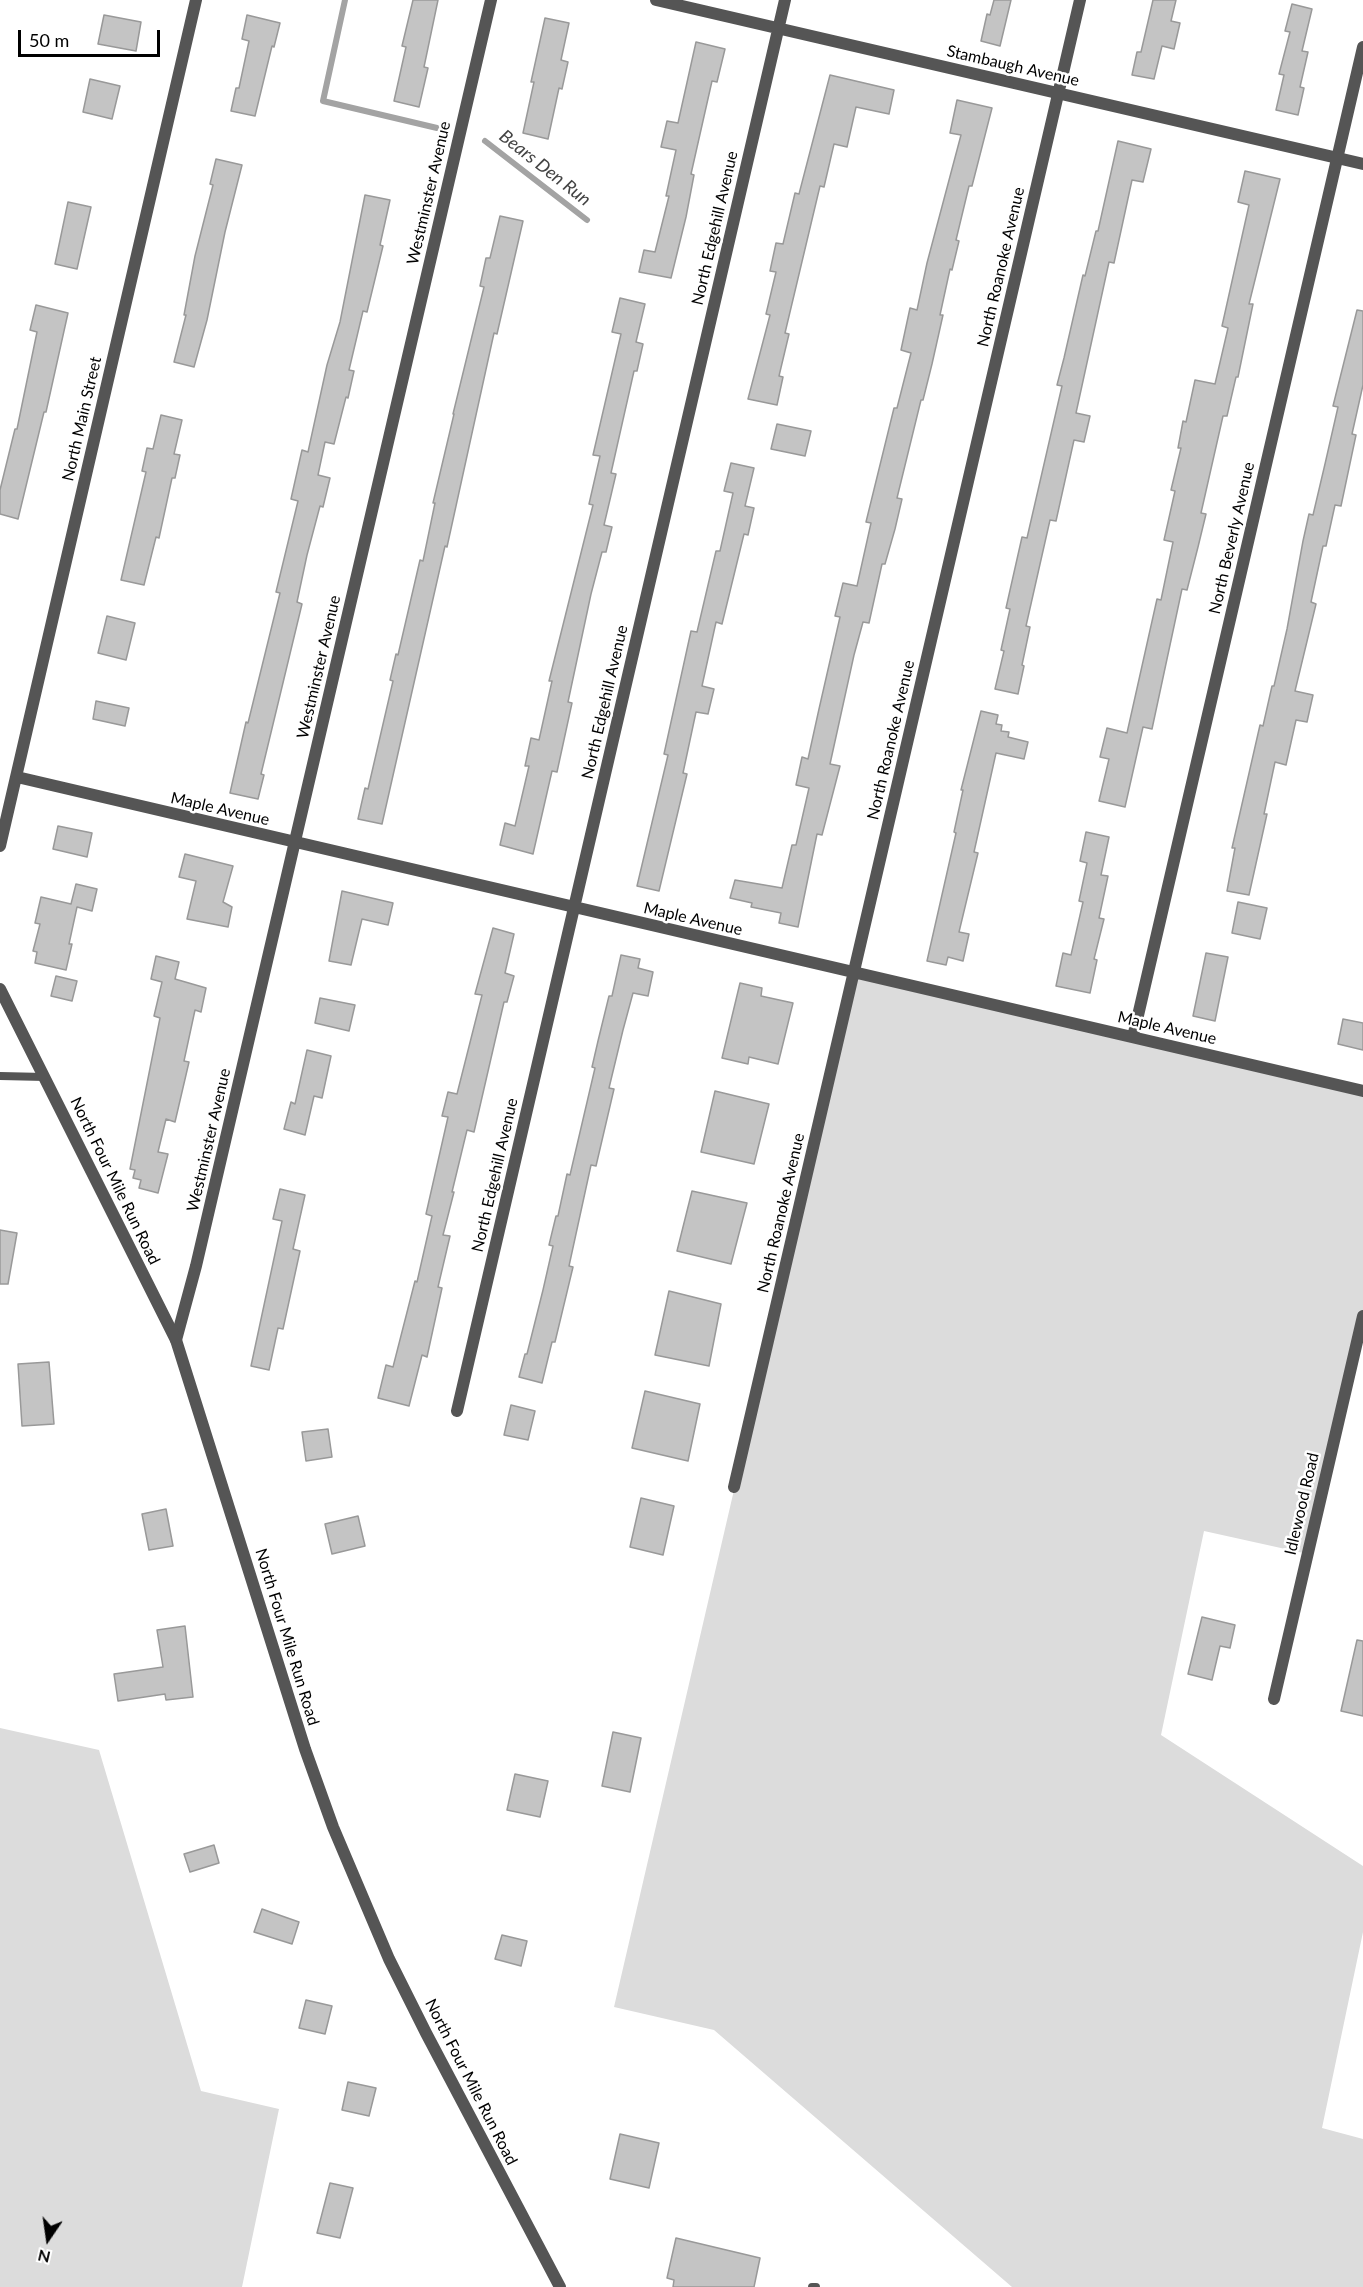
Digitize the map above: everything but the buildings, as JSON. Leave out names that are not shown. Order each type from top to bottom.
[{"type":"street","name":"North Main Street","points":[[0,846],[196,0]]},
{"type":"street","name":"Westminster Avenue","points":[[176,1340],[196,1266],[491,0]]},
{"type":"street","name":"Stambaugh Avenue","points":[[656,0],[1363,164]]},
{"type":"street","name":"North Edgehill Avenue","points":[[457,1411],[785,0]]},
{"type":"street","name":"North Roanoke Avenue","points":[[734,1487],[1080,0]]},
{"type":"street","name":"North Beverly Avenue","points":[[1133,1037],[1363,47]]},
{"type":"street","name":"Maple Avenue","points":[[16,777],[1363,1091]]},
{"type":"street","name":"North Four Mile Run Road","points":[[0,989],[176,1340],[305,1749],[333,1827],[389,1959],[560,2287]]},
{"type":"street","name":"Idlewood Road","points":[[1274,1699],[1363,1316]]},
{"type":"lane","points":[[0,1076],[45,1077]]},
{"type":"shaded area","points":[[854,973],[1363,1091],[1363,1316],[1308,1554],[1204,1531],[1161,1735],[1363,1866],[1363,1932],[1322,2128],[1363,2139],[1363,2287],[1012,2287],[714,2030],[614,2007]]},
{"type":"shaded area","points":[[0,1728],[99,1750],[201,2091],[279,2109],[242,2287],[0,2287]]},
{"type":"waterway","name":"Bears Den Run","points":[[345,0],[323,101],[437,128]]},
{"type":"waterway","name":"Bears Den Run","points":[[485,141],[587,220]]}]
